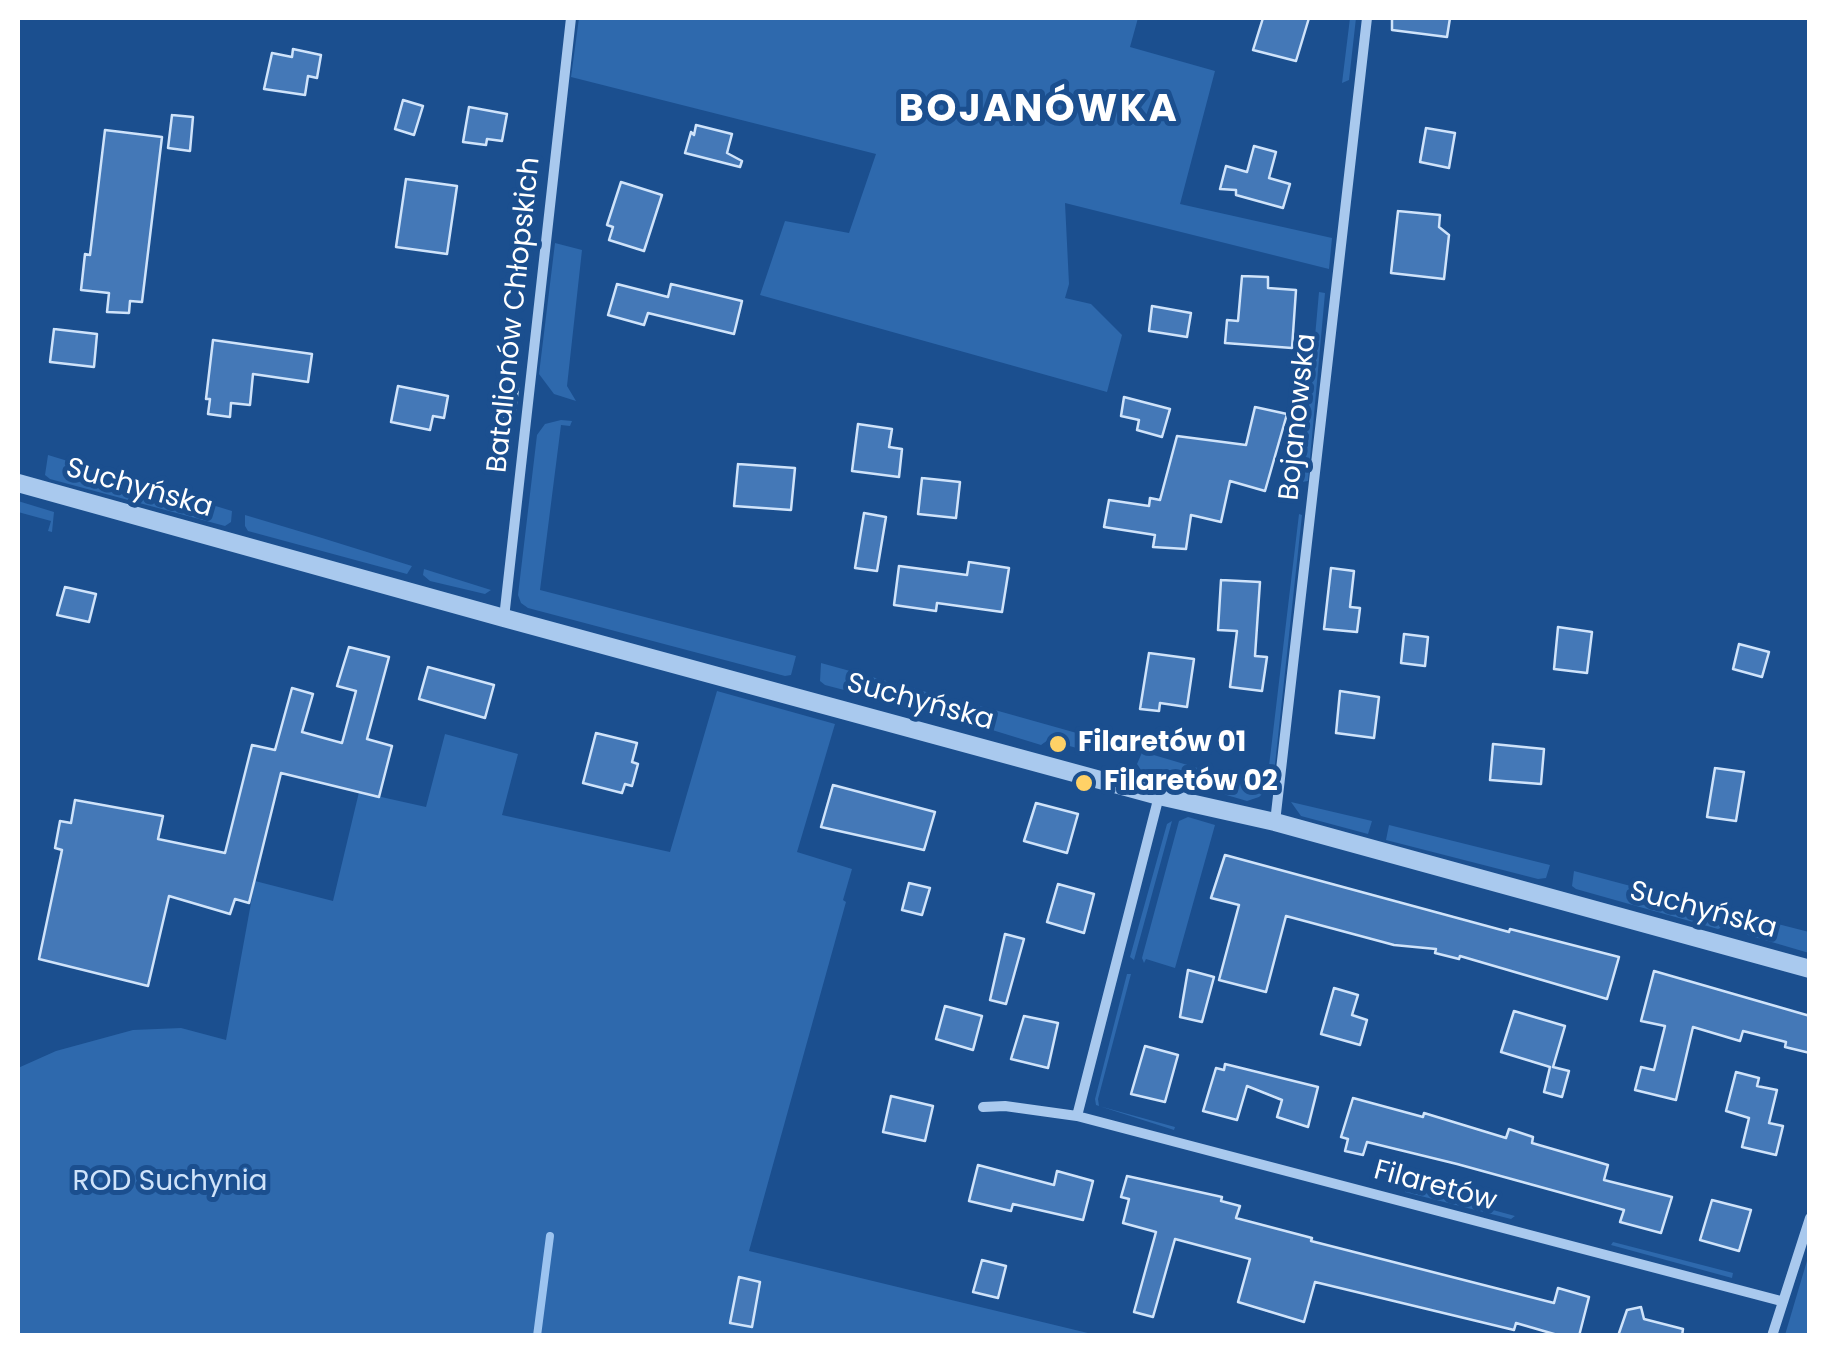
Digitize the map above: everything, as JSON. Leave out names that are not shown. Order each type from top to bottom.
[{"type":"street","name":"Batalionów Chłopskich","points":[[504,618],[571,18]]},
{"type":"street","name":"Bojanowska","points":[[1275,822],[1367,18]]},
{"type":"street","name":"Suchyńska","points":[[18,483],[1159,796],[1275,822],[1810,969]]},
{"type":"street","points":[[1077,1116],[1159,796]]},
{"type":"street","name":"Filaretów","points":[[982,1107],[1005,1106],[1077,1116],[1781,1301]]},
{"type":"street","points":[[1772,1336],[1810,1218]]},
{"type":"green space","points":[[579,18],[1138,18],[1130,47],[1215,71],[1180,204],[1332,238],[1329,269],[1065,203],[1069,284],[1065,298],[1091,304],[1122,335],[1107,392],[760,295],[785,221],[849,233],[876,154],[571,77]]},
{"type":"green space","points":[[1350,18],[1356,18],[1349,80],[1342,83]]},
{"type":"green space","points":[[555,243],[582,250],[567,386],[576,401],[554,394],[539,374]]},
{"type":"green space","points":[[1319,292],[1325,293],[1308,481],[1302,482]]},
{"type":"green space","points":[[572,421],[570,426],[561,425],[540,590],[796,656],[791,675],[528,608],[521,603],[518,595],[537,435],[545,424]]},
{"type":"green space","points":[[48,455],[232,511],[231,522],[225,526],[50,479],[45,475]]},
{"type":"green space","points":[[18,501],[54,512],[52,532],[48,531],[51,521],[18,512]]},
{"type":"green space","points":[[1299,514],[1302,515],[1273,783],[1259,797],[1247,801],[1141,770],[1137,764],[1144,748],[1147,753],[1245,782],[1269,766]]},
{"type":"green space","points":[[245,515],[412,566],[407,574],[248,531]]},
{"type":"green space","points":[[424,569],[491,590],[485,594],[430,581],[423,575]]},
{"type":"green space","points":[[821,663],[941,696],[940,703],[928,712],[825,685],[820,681]]},
{"type":"green space","name":"ROD Suchynia","points":[[717,691],[835,724],[797,852],[852,869],[749,1251],[1096,1335],[18,1335],[18,1068],[56,1051],[133,1030],[181,1028],[226,1040],[255,881],[333,901],[359,792],[426,807],[445,734],[518,754],[502,815],[670,852]]},
{"type":"green space","points":[[958,700],[1098,739],[1091,752],[1048,740],[1041,745],[963,721],[956,710]]},
{"type":"green space","points":[[1291,802],[1372,821],[1368,834],[1301,816]]},
{"type":"green space","points":[[1188,817],[1215,825],[1175,968],[1146,959],[1144,963],[1142,958],[1179,821]]},
{"type":"green space","points":[[1172,821],[1134,960],[1130,957],[1167,824]]},
{"type":"green space","points":[[1389,825],[1550,865],[1546,878],[1538,879],[1386,840]]},
{"type":"green space","points":[[1574,871],[1729,912],[1725,926],[1718,929],[1576,889],[1572,886]]},
{"type":"green space","points":[[1739,914],[1809,932],[1809,953],[1741,933]]},
{"type":"green space","points":[[1127,974],[1131,974],[1098,1099],[1099,1106],[1095,1099]]},
{"type":"green space","points":[[1100,1106],[1175,1127],[1174,1130]]},
{"type":"green space","points":[[1405,1186],[1515,1216],[1511,1219],[1405,1192]]},
{"type":"green space","points":[[1613,1242],[1733,1273],[1732,1278],[1611,1245]]},
{"type":"green space","points":[[1809,1254],[1809,1335],[1785,1335]]},
{"type":"building","points":[[1263,18],[1309,18],[1296,61],[1253,50]]},
{"type":"building","points":[[1392,18],[1450,18],[1447,37],[1392,30]]},
{"type":"building","points":[[293,49],[321,55],[317,78],[308,76],[305,95],[264,89],[272,53],[292,57]]},
{"type":"building","points":[[403,100],[423,106],[414,135],[395,129]]},
{"type":"building","points":[[469,107],[507,114],[502,141],[487,139],[486,145],[463,142]]},
{"type":"building","points":[[172,115],[193,117],[190,151],[168,148]]},
{"type":"building","points":[[696,125],[732,134],[727,153],[742,161],[740,167],[685,153]]},
{"type":"building","points":[[1426,128],[1455,133],[1449,168],[1420,162]]},
{"type":"building","points":[[105,130],[162,137],[142,302],[130,301],[129,313],[107,312],[109,293],[81,290],[85,254],[90,255]]},
{"type":"building","points":[[1254,146],[1276,152],[1269,178],[1290,184],[1283,208],[1236,195],[1236,190],[1220,189],[1226,166],[1247,172]]},
{"type":"building","points":[[406,179],[457,186],[447,254],[396,247]]},
{"type":"building","points":[[621,182],[662,195],[644,251],[609,240],[613,227],[607,225]]},
{"type":"building","points":[[1398,211],[1440,215],[1439,227],[1449,235],[1444,279],[1391,273]]},
{"type":"building","points":[[1242,276],[1268,277],[1268,288],[1296,290],[1292,348],[1225,343],[1227,320],[1238,321]]},
{"type":"building","points":[[617,284],[668,297],[671,284],[742,301],[734,334],[648,313],[644,325],[608,315]]},
{"type":"building","points":[[1152,306],[1191,313],[1187,337],[1149,331]]},
{"type":"building","points":[[54,329],[97,334],[94,367],[50,362]]},
{"type":"building","points":[[213,340],[312,354],[308,382],[253,374],[250,405],[231,403],[230,417],[208,414],[210,399],[206,399]]},
{"type":"building","points":[[398,386],[448,396],[444,418],[433,416],[430,430],[391,422]]},
{"type":"building","points":[[497,386],[518,388],[514,418],[493,415]]},
{"type":"building","points":[[1124,397],[1170,409],[1162,437],[1137,430],[1139,420],[1121,416]]},
{"type":"building","points":[[1255,407],[1287,414],[1265,491],[1230,481],[1221,522],[1191,515],[1186,549],[1153,547],[1155,535],[1104,527],[1109,500],[1149,506],[1150,498],[1160,500],[1177,436],[1246,445]]},
{"type":"building","points":[[858,424],[892,429],[889,447],[902,449],[899,477],[852,471]]},
{"type":"building","points":[[738,464],[795,468],[791,510],[734,506]]},
{"type":"building","points":[[922,478],[960,482],[956,518],[918,514]]},
{"type":"building","points":[[864,513],[886,517],[877,571],[855,568]]},
{"type":"building","points":[[969,562],[1009,568],[1002,612],[937,603],[936,611],[894,605],[899,566],[967,575]]},
{"type":"building","points":[[1331,568],[1354,571],[1350,607],[1360,608],[1357,632],[1324,629]]},
{"type":"building","points":[[1221,580],[1260,582],[1255,656],[1267,657],[1262,691],[1230,687],[1237,631],[1218,630]]},
{"type":"building","points":[[65,587],[96,594],[89,622],[57,615]]},
{"type":"building","points":[[1558,627],[1592,632],[1587,673],[1554,669]]},
{"type":"building","points":[[1404,634],[1428,637],[1425,666],[1401,663]]},
{"type":"building","points":[[1739,644],[1769,652],[1762,677],[1733,669]]},
{"type":"building","points":[[349,647],[389,657],[367,739],[392,746],[379,797],[281,773],[249,903],[235,899],[230,914],[169,896],[148,986],[39,959],[62,850],[55,848],[60,821],[71,823],[75,800],[163,816],[158,839],[225,853],[252,745],[275,750],[292,688],[313,694],[302,732],[342,743],[356,691],[337,686]]},
{"type":"building","points":[[1149,653],[1194,659],[1187,707],[1160,703],[1159,711],[1140,709]]},
{"type":"building","points":[[428,667],[494,685],[485,718],[419,699]]},
{"type":"building","points":[[1340,691],[1379,697],[1374,738],[1336,733]]},
{"type":"building","points":[[596,733],[637,743],[632,762],[638,764],[632,786],[625,784],[622,793],[583,783]]},
{"type":"building","points":[[1493,744],[1544,749],[1541,784],[1490,780]]},
{"type":"building","points":[[1715,768],[1744,772],[1736,821],[1707,817]]},
{"type":"building","points":[[833,785],[935,812],[924,850],[821,827]]},
{"type":"building","points":[[1036,803],[1078,814],[1067,853],[1024,841]]},
{"type":"building","points":[[1225,855],[1509,932],[1510,929],[1619,957],[1607,999],[1460,956],[1459,959],[1435,953],[1436,949],[1394,945],[1286,916],[1266,992],[1219,980],[1239,905],[1211,898]]},
{"type":"building","points":[[909,883],[930,888],[922,915],[902,910]]},
{"type":"building","points":[[1058,884],[1094,894],[1084,933],[1047,922]]},
{"type":"building","points":[[1005,934],[1024,939],[1006,1004],[990,1000]]},
{"type":"building","points":[[1188,970],[1214,977],[1202,1022],[1180,1017]]},
{"type":"building","points":[[1654,971],[1810,1016],[1810,1053],[1743,1031],[1740,1041],[1693,1027],[1676,1100],[1635,1090],[1641,1067],[1654,1070],[1665,1026],[1641,1021]]},
{"type":"building","points":[[1334,988],[1358,995],[1352,1015],[1367,1020],[1360,1045],[1321,1034]]},
{"type":"building","points":[[945,1006],[982,1016],[973,1050],[936,1039]]},
{"type":"building","points":[[1514,1011],[1565,1026],[1553,1067],[1569,1071],[1562,1097],[1544,1092],[1550,1067],[1501,1052]]},
{"type":"building","points":[[1024,1016],[1058,1023],[1048,1068],[1011,1059]]},
{"type":"building","points":[[1145,1046],[1178,1055],[1165,1102],[1131,1094]]},
{"type":"building","points":[[1225,1064],[1318,1087],[1308,1127],[1277,1117],[1282,1100],[1247,1086],[1237,1120],[1203,1111],[1216,1068],[1224,1070]]},
{"type":"building","points":[[1736,1072],[1759,1078],[1757,1086],[1777,1090],[1769,1123],[1783,1126],[1776,1155],[1742,1147],[1749,1118],[1726,1111]]},
{"type":"building","points":[[891,1096],[933,1106],[925,1141],[883,1132]]},
{"type":"building","points":[[1353,1098],[1423,1117],[1424,1113],[1506,1138],[1509,1129],[1533,1137],[1532,1143],[1608,1165],[1604,1180],[1672,1197],[1661,1233],[1620,1222],[1624,1210],[1457,1164],[1367,1142],[1363,1155],[1345,1151],[1348,1139],[1341,1137]]},
{"type":"building","points":[[978,1165],[1054,1185],[1057,1171],[1093,1181],[1083,1220],[1013,1204],[1011,1211],[969,1201]]},
{"type":"building","points":[[1127,1176],[1222,1197],[1221,1201],[1240,1206],[1236,1218],[1312,1238],[1311,1241],[1554,1303],[1558,1288],[1589,1297],[1579,1336],[1561,1336],[1516,1323],[1514,1330],[1315,1282],[1304,1322],[1238,1302],[1250,1259],[1175,1239],[1153,1317],[1134,1312],[1156,1232],[1123,1223],[1129,1199],[1121,1197]]},
{"type":"building","points":[[1712,1200],[1751,1210],[1739,1251],[1700,1240]]},
{"type":"building","points":[[982,1260],[1006,1266],[998,1298],[973,1292]]},
{"type":"building","points":[[739,1277],[760,1282],[752,1327],[730,1323]]},
{"type":"building","points":[[1641,1307],[1644,1319],[1683,1329],[1682,1336],[1618,1336],[1627,1310]]},
{"type":"waterway","points":[[537,1336],[550,1236]]},
{"type":"place","name":"Filaretów 01","points":[[1058,744]]},
{"type":"place","name":"Filaretów 02","points":[[1084,783]]},
{"type":"district","name":"BOJANÓWKA","points":[[1039,111]]}]
